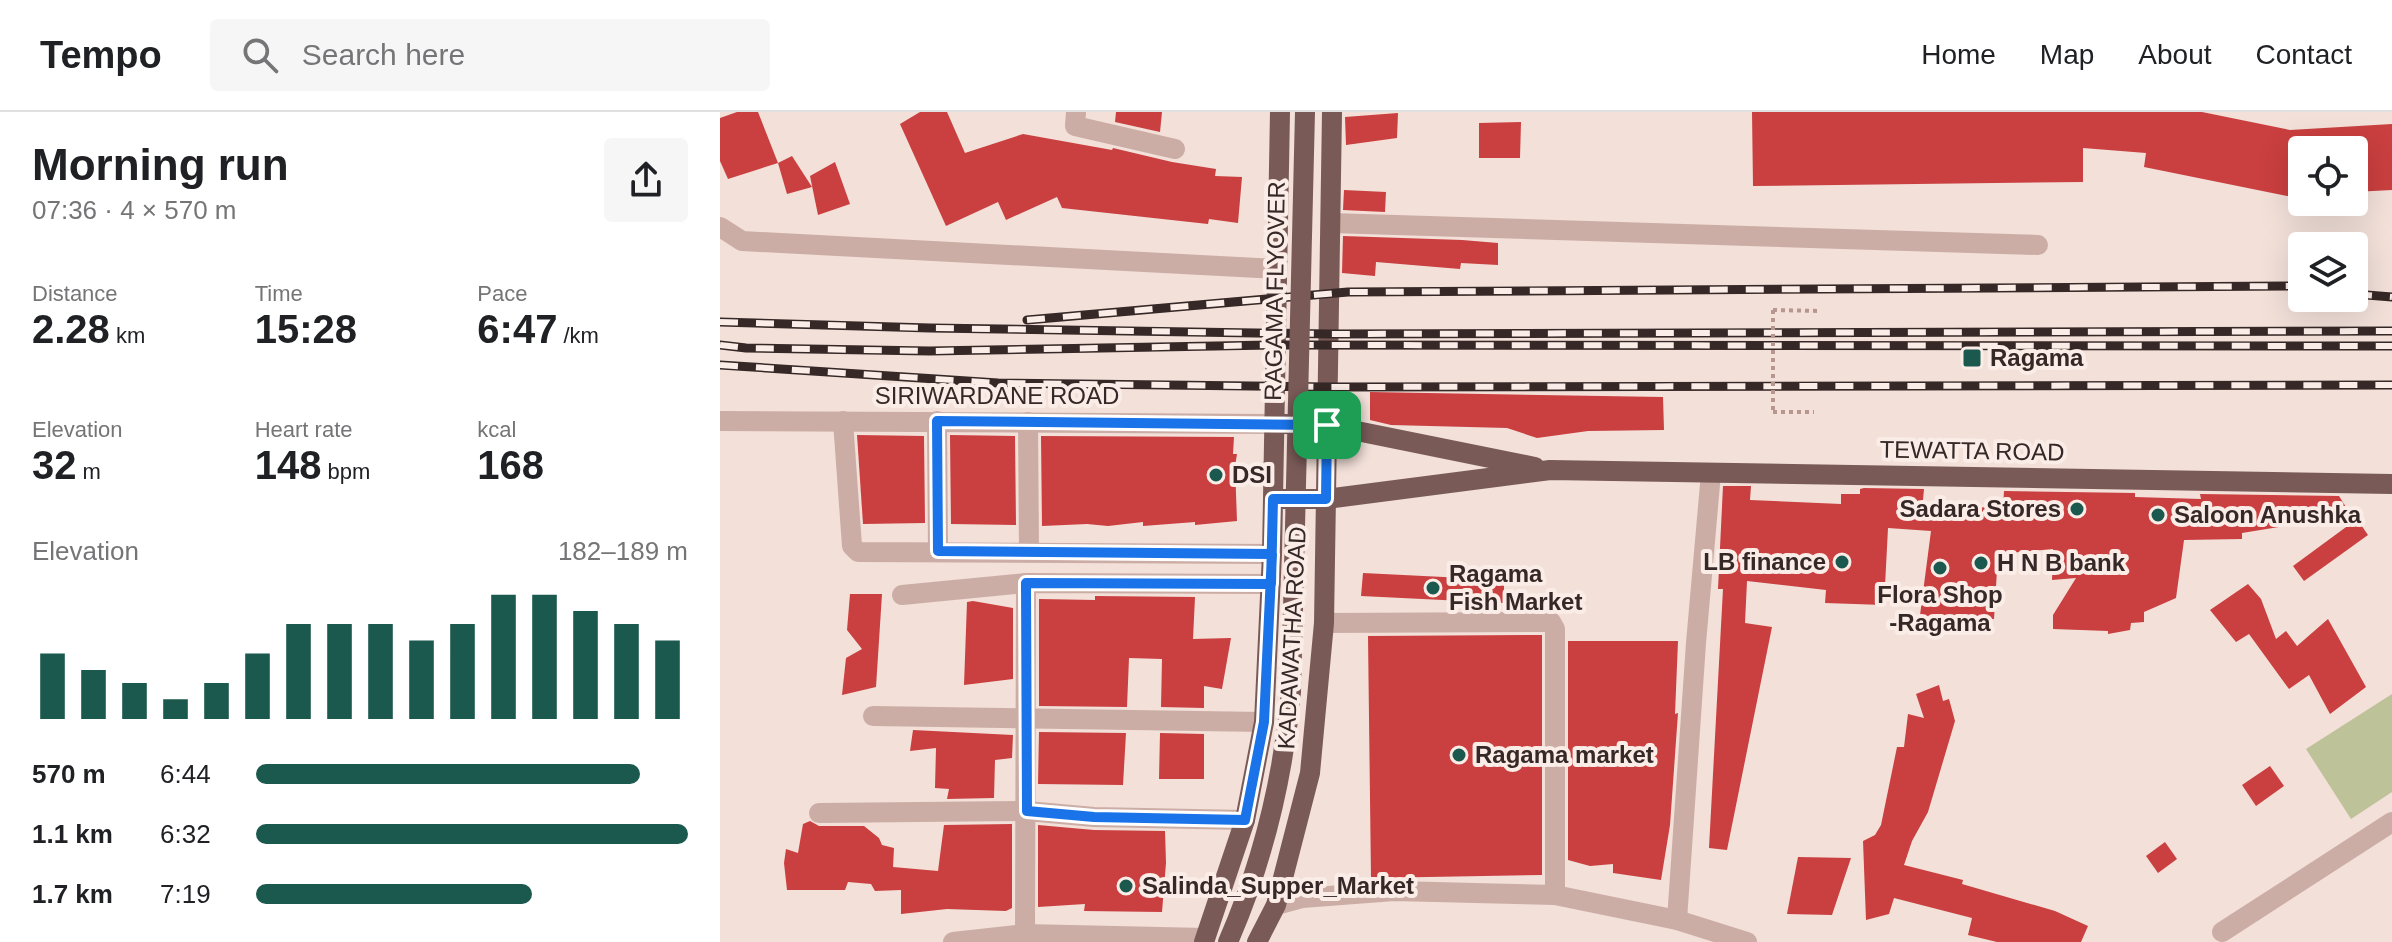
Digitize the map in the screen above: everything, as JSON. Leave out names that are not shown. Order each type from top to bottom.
[{"type":"main road","points":[[1205,940],[1245,820],[1264,722],[1272,554],[1280,112]]},
{"type":"main road","name":"RAGAMA FLYOVER","points":[[1228,942],[1258,864],[1276,799],[1291,692],[1305,112]]},
{"type":"main road","name":"KADAWATHA ROAD","points":[[1257,942],[1276,905],[1310,773],[1324,623],[1332,112]]},
{"type":"main road","name":"TEWATTA ROAD","points":[[1274,424],[1327,425],[1550,470]]},
{"type":"main road","name":"TEWATTA ROAD","points":[[1273,499],[1326,499],[1550,470],[2392,484]]},
{"type":"street","points":[[1076,112],[1075,126],[1175,149]]},
{"type":"street","points":[[1331,223],[2038,245]]},
{"type":"street","points":[[720,227],[742,241],[1277,269]]},
{"type":"street","name":"SIRIWARDANE ROAD","points":[[720,421],[1274,424]]},
{"type":"street","points":[[843,421],[852,546],[858,552],[1272,554]]},
{"type":"street","points":[[937,421],[938,551]]},
{"type":"street","points":[[1028,422],[1029,552]]},
{"type":"street","points":[[1677,920],[1711,473]]},
{"type":"street","points":[[1025,934],[1026,583]]},
{"type":"street","points":[[902,595],[1026,583],[1271,584]]},
{"type":"street","points":[[1324,623],[1551,622],[1555,629],[1555,895]]},
{"type":"street","points":[[873,716],[1264,722]]},
{"type":"street","points":[[819,813],[1027,811],[1094,817],[1245,820]]},
{"type":"street","points":[[2222,932],[2392,822]]},
{"type":"street","points":[[1276,905],[1302,898],[1394,891],[1555,895],[1677,920],[1747,942]]},
{"type":"street","points":[[953,942],[1025,934],[1205,940]]},
{"type":"path","points":[[1814,412],[1773,412],[1773,310],[1820,311]]},
{"type":"green space","points":[[2392,694],[2392,792],[2351,819],[2306,749]]},
{"type":"building","points":[[737,112],[758,112],[778,163],[728,179],[720,161],[720,118]]},
{"type":"building","points":[[920,112],[947,112],[965,153],[1023,134],[1216,169],[1215,176],[1242,177],[1238,223],[1209,219],[1208,224],[1062,208],[1057,197],[1006,220],[998,202],[946,226],[900,124]]},
{"type":"building","points":[[1116,112],[1162,112],[1160,132],[1115,122]]},
{"type":"building","points":[[1752,112],[2202,112],[2290,130],[2392,124],[2392,190],[2368,191],[2368,136],[2288,136],[2288,196],[2144,167],[2146,153],[2083,148],[2083,182],[1753,186]]},
{"type":"building","points":[[1398,113],[1397,138],[1346,145],[1345,117]]},
{"type":"building","points":[[1521,122],[1520,158],[1479,158],[1479,123]]},
{"type":"building","points":[[792,156],[812,187],[787,194],[778,163]]},
{"type":"building","points":[[835,162],[850,204],[818,215],[810,176]]},
{"type":"building","points":[[1344,190],[1386,192],[1385,212],[1343,210]]},
{"type":"building","points":[[1343,236],[1498,243],[1498,265],[1461,263],[1460,269],[1376,262],[1375,276],[1342,273]]},
{"type":"building","points":[[1370,392],[1663,397],[1664,430],[1588,431],[1537,438],[1507,428],[1391,425],[1370,420]]},
{"type":"building","points":[[857,435],[924,436],[925,523],[863,524]]},
{"type":"building","points":[[950,435],[1015,436],[1016,525],[951,524]]},
{"type":"building","points":[[1041,436],[1234,437],[1237,521],[1195,525],[1195,522],[1143,526],[1143,522],[1108,526],[1042,526]]},
{"type":"building","points":[[1723,486],[1751,486],[1750,500],[1841,504],[1841,494],[1860,494],[1860,489],[1864,488],[1924,489],[1922,511],[1968,514],[1969,507],[2003,508],[2004,491],[2135,493],[2135,497],[2201,499],[2200,494],[2339,496],[2351,515],[2242,533],[2242,539],[2184,540],[2176,598],[2144,612],[2144,622],[2131,623],[2130,630],[2108,634],[2108,631],[2053,629],[2053,615],[2076,578],[2052,580],[2053,549],[1998,554],[1994,619],[1948,619],[1947,624],[1919,623],[1931,531],[1888,528],[1884,605],[1825,603],[1826,590],[1747,581],[1745,623],[1772,627],[1727,850],[1709,848],[1723,589],[1718,589]]},
{"type":"building","points":[[2357,519],[2368,535],[2304,581],[2293,566]]},
{"type":"building","name":"Ragama Fish Market","points":[[1363,573],[1504,580],[1504,603],[1361,596]]},
{"type":"building","points":[[2248,584],[2261,599],[2276,639],[2286,631],[2297,646],[2328,619],[2366,687],[2330,714],[2309,675],[2289,689],[2249,634],[2236,642],[2210,610]]},
{"type":"building","points":[[850,594],[882,594],[876,687],[842,695],[846,658],[862,649],[847,630]]},
{"type":"building","points":[[1095,596],[1195,597],[1193,639],[1231,638],[1222,689],[1204,686],[1204,708],[1161,707],[1162,659],[1129,658],[1127,707],[1039,706],[1039,599],[1095,600]]},
{"type":"building","points":[[967,602],[1013,608],[1013,679],[964,685]]},
{"type":"building","name":"Ragama market","points":[[1542,635],[1542,875],[1371,878],[1368,636]]},
{"type":"building","points":[[1568,641],[1678,641],[1675,714],[1678,713],[1670,825],[1661,880],[1613,873],[1613,864],[1590,866],[1568,860]]},
{"type":"building","points":[[1939,685],[1943,701],[1949,699],[1955,721],[1928,812],[1912,841],[1904,865],[1963,880],[1962,884],[2055,911],[2088,926],[2081,942],[1997,942],[1968,935],[1972,918],[1894,898],[1889,914],[1866,920],[1863,841],[1875,835],[1881,825],[1897,747],[1904,747],[1908,714],[1924,718],[1916,694]]},
{"type":"building","points":[[913,730],[1013,735],[1012,758],[995,760],[994,798],[947,799],[949,789],[935,788],[936,748],[910,751]]},
{"type":"building","points":[[1039,732],[1126,733],[1123,785],[1038,784]]},
{"type":"building","points":[[1160,733],[1204,734],[1204,779],[1159,779]]},
{"type":"building","points":[[2270,766],[2284,786],[2256,806],[2242,785]]},
{"type":"building","points":[[810,821],[819,826],[864,826],[879,838],[882,845],[894,848],[893,867],[938,871],[944,825],[1012,824],[1012,908],[1006,911],[947,909],[901,914],[901,890],[875,891],[871,884],[848,882],[845,890],[787,890],[786,849],[798,853],[803,824]]},
{"type":"building","points":[[1038,825],[1165,831],[1162,912],[1084,911],[1085,904],[1038,907]]},
{"type":"building","points":[[2165,842],[2177,859],[2158,873],[2146,856]]},
{"type":"building","points":[[1798,857],[1851,858],[1832,915],[1787,914]]},
{"type":"railway","points":[[1027,320],[1348,292],[2288,286]]},
{"type":"railway","points":[[2368,295],[2392,297]]},
{"type":"railway","points":[[720,322],[1329,334],[2392,331]]},
{"type":"railway","points":[[720,345],[930,351],[1276,345],[2392,346]]},
{"type":"railway","points":[[720,365],[998,383],[1328,387],[2392,385]]},
{"type":"place","name":"Ragama","points":[[1972,358]]},
{"type":"place","name":"DSI","points":[[1216,475]]},
{"type":"place","name":"Sadara Stores","points":[[2077,509]]},
{"type":"place","name":"Saloon Anushka","points":[[2158,515]]},
{"type":"place","name":"LB finance","points":[[1842,562]]},
{"type":"place","name":"H N B bank","points":[[1981,563]]},
{"type":"place","name":"Flora Shop -Ragama","points":[[1940,568]]},
{"type":"place","name":"Ragama Fish Market","points":[[1433,588]]},
{"type":"place","name":"Ragama market","points":[[1459,755]]},
{"type":"place","name":"Salinda_Supper_Market","points":[[1126,886]]},
{"type":"route","points":[[1327,425],[937,421],[938,551],[1272,554],[1271,584],[1264,722],[1245,820],[1094,817],[1027,811],[1026,583],[1271,584],[1272,554],[1273,499],[1326,499],[1327,425]]}]
